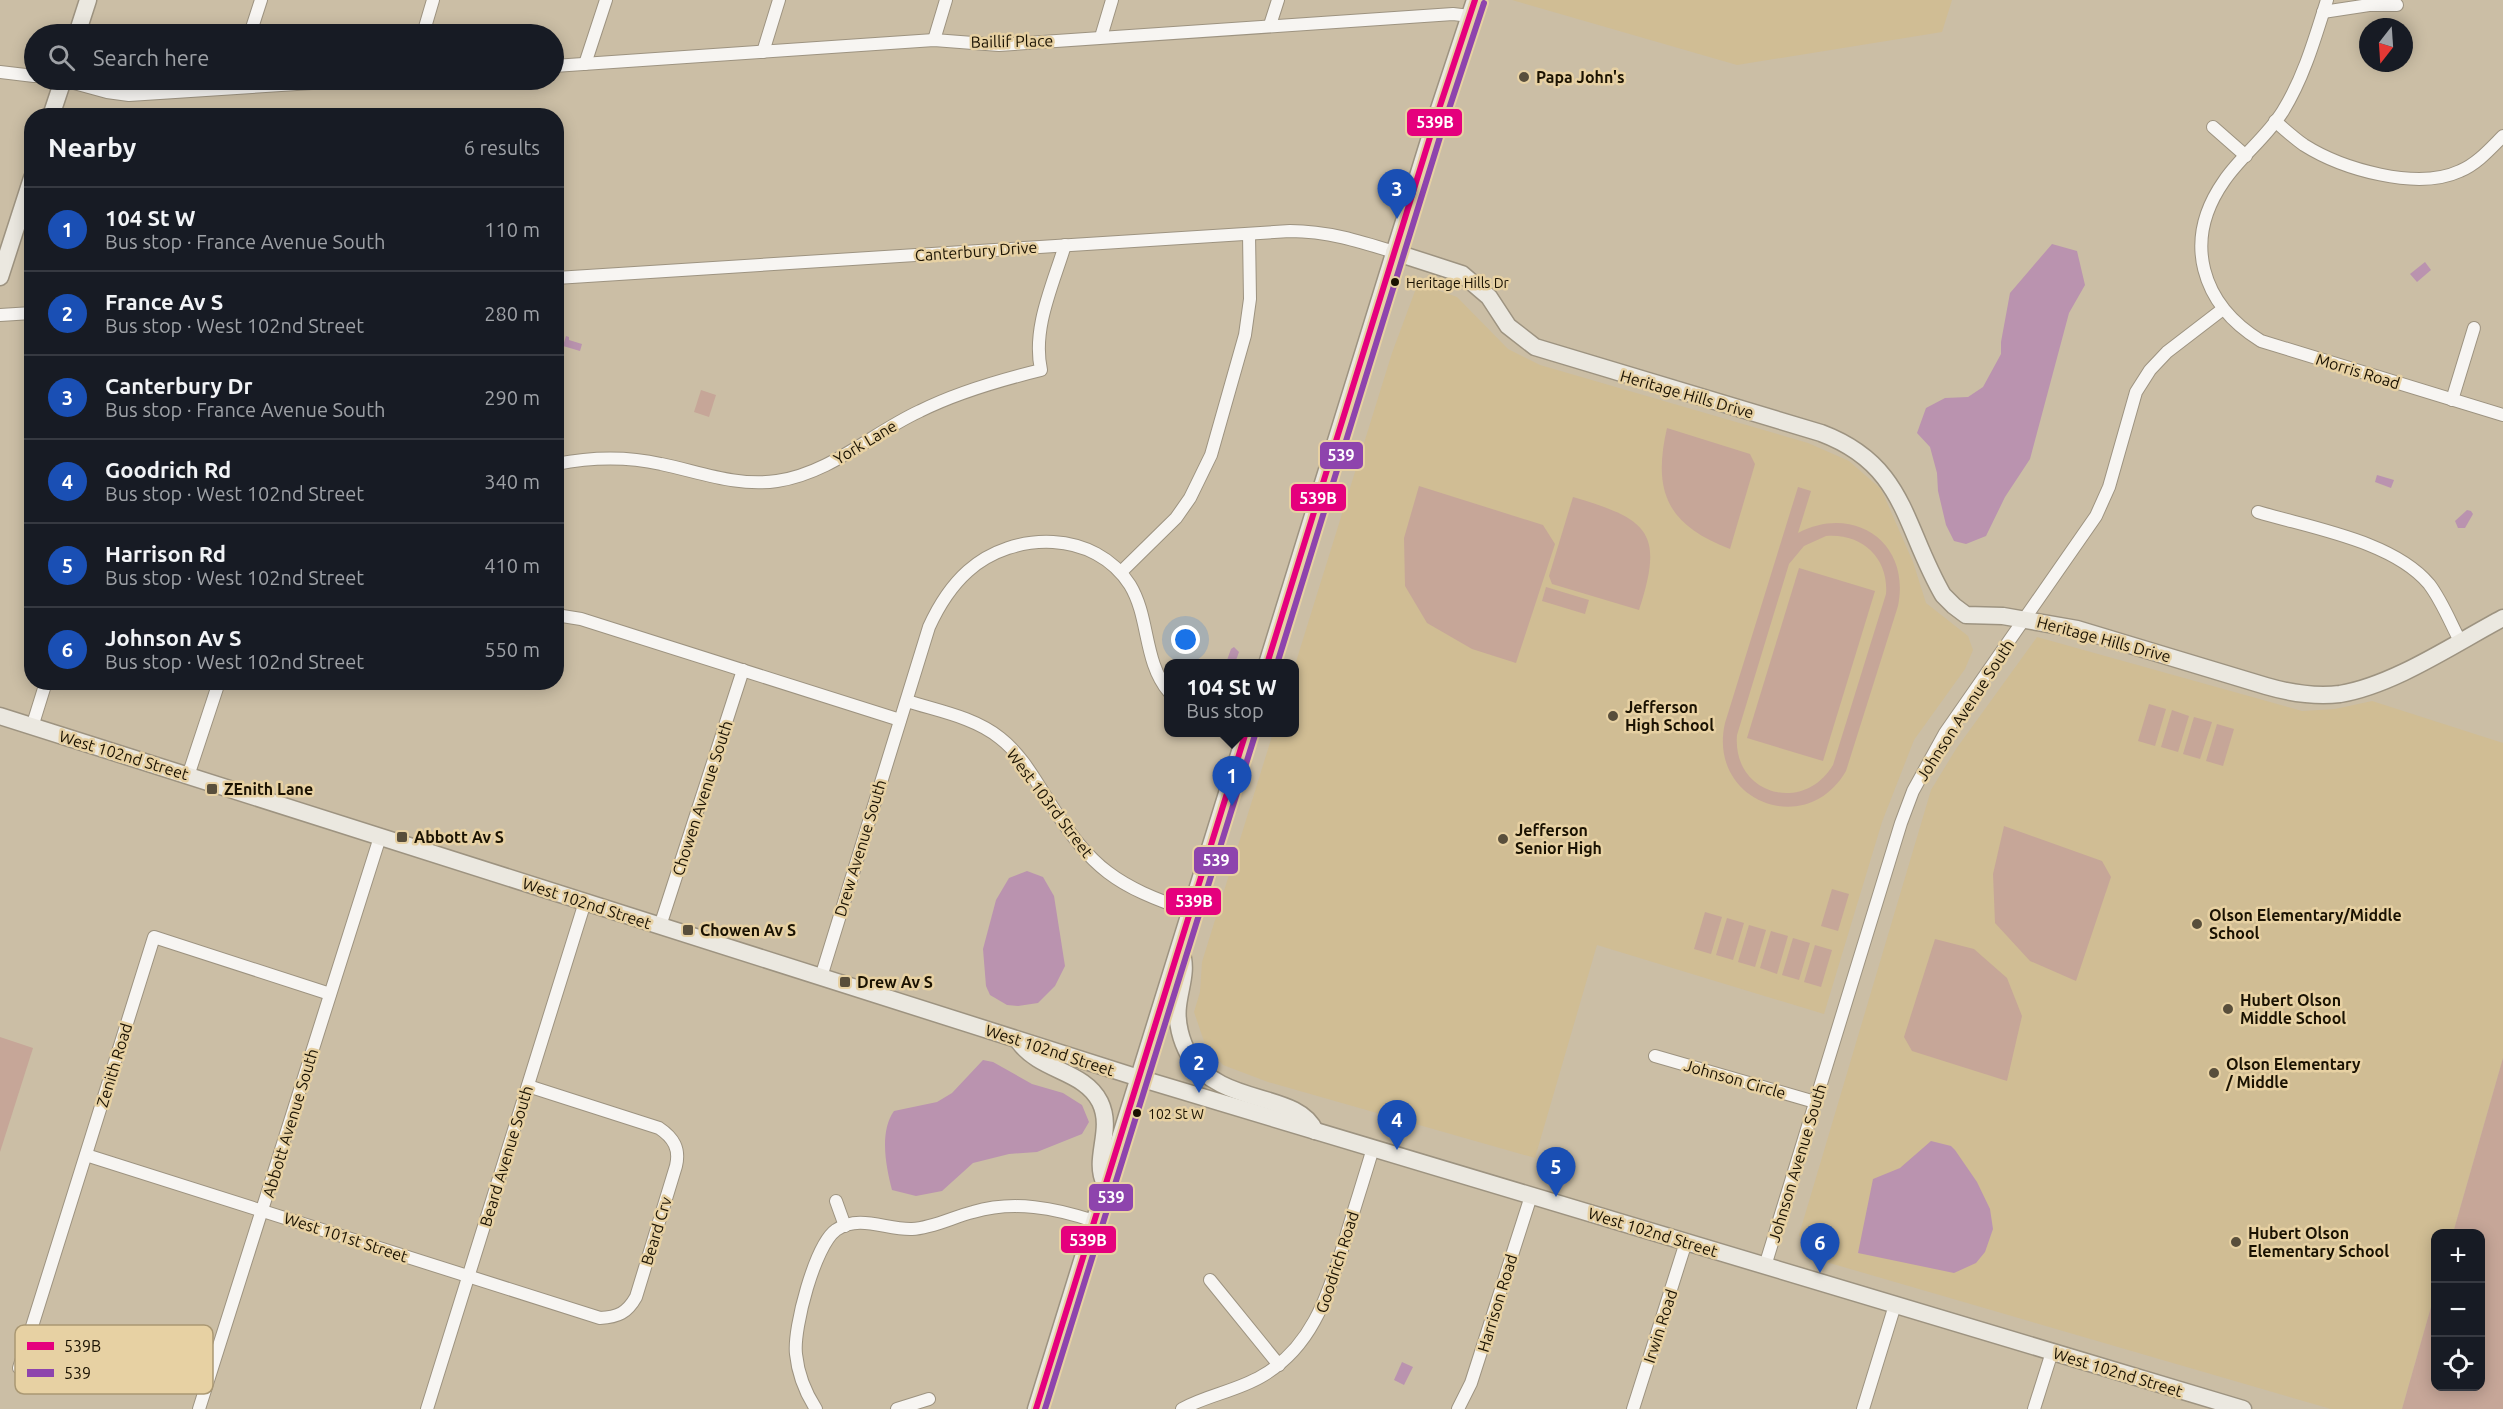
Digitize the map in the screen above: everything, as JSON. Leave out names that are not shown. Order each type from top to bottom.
[{"type":"street","points":[[80,24],[88,0]]},
{"type":"street","points":[[253,24],[261,0]]},
{"type":"street","points":[[426,24],[434,0]]},
{"type":"street","points":[[585,64],[606,0]]},
{"type":"street","points":[[763,52],[779,0]]},
{"type":"street","points":[[934,40],[946,0]]},
{"type":"street","points":[[1101,37],[1112,0]]},
{"type":"street","points":[[1270,25],[1278,0]]},
{"type":"street","points":[[2325,6],[2397,5]]},
{"type":"street","name":"Morris Road","points":[[2325,6],[2299,81],[2275,122],[2215,195],[2206,213],[2201,254],[2205,273],[2223,309],[2234,322],[2261,341],[2503,415]]},
{"type":"street","points":[[1268,659],[1472,8]]},
{"type":"street","name":"Baillif Place","points":[[564,65],[934,40],[999,45],[1453,14],[1472,8]]},
{"type":"street","points":[[0,72],[24,75]]},
{"type":"street","points":[[54,108],[60,90]]},
{"type":"street","points":[[100,90],[129,95],[177,90]]},
{"type":"street","points":[[2275,122],[2303,144],[2331,159],[2355,168],[2405,178],[2431,178],[2458,172],[2472,166],[2503,136]]},
{"type":"street","points":[[2213,127],[2246,156]]},
{"type":"street","points":[[0,277],[24,203]]},
{"type":"street","name":"Canterbury Drive","points":[[564,277],[1313,231],[1358,240],[1394,252]]},
{"type":"street","points":[[1121,572],[1176,518],[1190,498],[1211,455],[1245,335],[1250,298],[1249,234]]},
{"type":"street","name":"York Lane","points":[[564,462],[616,458],[658,463],[725,480],[750,483],[778,481],[803,475],[827,465],[885,429],[920,411],[958,395],[1041,370],[1038,354],[1040,330],[1065,245]]},
{"type":"street","name":"Heritage Hills Drive","points":[[1394,252],[1462,274],[1490,297],[1508,326],[1535,347],[1842,441],[1862,453],[1879,468],[1892,487],[1943,595],[1966,615],[2025,619],[2077,629],[2290,693],[2315,695],[2340,694],[2381,682],[2503,618]]},
{"type":"street","name":"Johnson Avenue South","points":[[1765,1266],[1912,791],[1946,733],[2096,516],[2109,487],[2136,392],[2150,370],[2167,352],[2223,309]]},
{"type":"street","points":[[0,315],[24,314]]},
{"type":"street","points":[[2452,400],[2474,328]]},
{"type":"street","points":[[2258,512],[2372,546],[2394,555],[2413,568],[2430,585],[2460,641]]},
{"type":"street","points":[[907,701],[930,627],[939,606],[956,583],[970,569],[990,556],[1012,546],[1035,542],[1059,542],[1086,548],[1104,557],[1121,572],[1131,587],[1139,606],[1156,673],[1164,685]]},
{"type":"street","points":[[564,616],[581,619],[900,720]]},
{"type":"street","name":"Chowen Avenue South","points":[[660,926],[743,670]]},
{"type":"street","points":[[32,727],[44,690]]},
{"type":"street","points":[[188,776],[215,690]]},
{"type":"street","name":"Drew Avenue South","points":[[821,977],[907,701]]},
{"type":"street","name":"West 103rd Street","points":[[907,701],[958,716],[1000,738],[1017,755],[1065,827],[1096,864],[1115,879],[1136,891],[1190,911]]},
{"type":"street","name":"West 102nd Street","points":[[0,716],[1139,1078],[2242,1409]]},
{"type":"street","points":[[1036,1409],[1244,737]]},
{"type":"street","name":"Abbott Avenue South","points":[[213,1365],[380,837]]},
{"type":"street","name":"Beard Avenue South","points":[[427,1409],[585,902]]},
{"type":"street","name":"Zenith Road","points":[[33,1325],[154,937],[330,994]]},
{"type":"street","points":[[1179,947],[1184,963],[1177,1014],[1184,1044],[1192,1060],[1202,1072],[1231,1090],[1304,1114],[1315,1131]]},
{"type":"street","points":[[1017,1039],[1040,1062],[1086,1085],[1099,1101],[1106,1132],[1100,1172],[1106,1186]]},
{"type":"street","name":"Johnson Circle","points":[[1655,1056],[1815,1102]]},
{"type":"street","name":"Beard Crv","points":[[469,1276],[600,1318],[622,1314],[636,1297],[676,1166],[678,1154],[675,1143],[669,1134],[659,1128],[528,1086]]},
{"type":"street","name":"Goodrich Road","points":[[1182,1409],[1262,1377],[1302,1342],[1321,1312],[1373,1148]]},
{"type":"street","name":"West 101st Street","points":[[86,1155],[469,1276]]},
{"type":"street","name":"Harrison Road","points":[[1458,1409],[1471,1383],[1531,1196]]},
{"type":"street","points":[[836,1201],[845,1226]]},
{"type":"street","points":[[816,1409],[805,1390],[798,1371],[795,1352],[796,1332],[820,1250],[831,1235],[845,1226],[859,1222],[912,1229],[932,1226],[974,1211],[1022,1206],[1046,1208],[1094,1221]]},
{"type":"street","name":"Irwin Road","points":[[1633,1409],[1686,1242]]},
{"type":"street","points":[[1210,1280],[1278,1365]]},
{"type":"street","points":[[1863,1409],[1895,1305]]},
{"type":"street","points":[[2034,1409],[2052,1352]]},
{"type":"street","name":"Abbott Avenue South","points":[[199,1409],[204,1394]]},
{"type":"street","points":[[897,1409],[929,1399]]},
{"type":"shaded area","points":[[1512,0],[1952,0],[1942,32],[1737,65]]},
{"type":"shaded area","points":[[2052,244],[2077,251],[2085,285],[2069,313],[2030,459],[2005,497],[1986,536],[1966,544],[1954,541],[1946,525],[1930,447],[1917,433],[1926,408],[1945,398],[1968,397],[1983,387],[2001,354],[2010,293]]},
{"type":"shaded area","points":[[2425,262],[2431,270],[2417,282],[2410,274]]},
{"type":"shaded area","name":"Jefferson High School","points":[[1418,283],[1457,297],[1508,349],[1540,365],[1808,443],[1849,461],[1881,489],[1913,562],[1926,603],[1968,636],[1973,650],[1965,669],[1914,740],[1882,822],[1824,1014],[1597,945],[1535,1158],[1268,1082],[1223,1065],[1206,1047],[1194,1012],[1200,992],[1202,962],[1272,737],[1299,737],[1299,659],[1297,659],[1392,353]]},
{"type":"shaded area","points":[[566,336],[569,340],[582,344],[580,351],[564,346]]},
{"type":"shaded area","points":[[701,390],[716,395],[709,417],[694,412]]},
{"type":"shaded area","points":[[1667,428],[1750,454],[1755,464],[1730,549],[1709,540],[1692,529],[1679,517],[1670,504],[1664,489],[1662,471]]},
{"type":"shaded area","points":[[2377,475],[2394,480],[2391,488],[2375,482]]},
{"type":"shaded area","points":[[1419,486],[1543,525],[1555,544],[1516,663],[1472,649],[1427,623],[1405,586],[1404,538]]},
{"type":"shaded area","points":[[1798,487],[1811,491],[1798,533],[1819,525],[1839,523],[1858,526],[1874,535],[1887,547],[1896,564],[1900,583],[1898,606],[1846,771],[1829,792],[1808,804],[1785,807],[1764,802],[1745,791],[1731,773],[1723,750],[1725,723]],"holes":[[[1826,536],[1851,539],[1871,550],[1883,569],[1886,594],[1833,765],[1820,780],[1805,790],[1788,793],[1772,791],[1757,784],[1746,772],[1738,755],[1737,735],[1789,564],[1804,546]]]},
{"type":"shaded area","points":[[1573,497],[1618,513],[1644,532],[1649,545],[1650,562],[1639,610],[1552,584],[1549,576]]},
{"type":"shaded area","points":[[2467,510],[2473,514],[2465,528],[2458,528],[2455,521]]},
{"type":"shaded area","points":[[1799,568],[1875,591],[1823,761],[1747,738]]},
{"type":"shaded area","points":[[1546,587],[1589,600],[1585,614],[1542,601]]},
{"type":"shaded area","name":"Olson Elementary/Middle School","points":[[2037,637],[2302,711],[2335,709],[2372,701],[2503,743],[2503,1058],[2454,1229],[2431,1229],[2431,1307],[2402,1409],[2331,1409],[1816,1259],[1799,1235],[1931,790],[1956,749]]},
{"type":"shaded area","points":[[1234,647],[1239,652],[1236,659],[1227,659]]},
{"type":"shaded area","points":[[2149,704],[2166,709],[2155,746],[2138,741]]},
{"type":"shaded area","points":[[2172,710],[2189,716],[2178,752],[2161,747]]},
{"type":"shaded area","points":[[2194,717],[2212,722],[2200,759],[2183,754]]},
{"type":"shaded area","points":[[2217,724],[2234,729],[2223,766],[2206,761]]},
{"type":"shaded area","points":[[2004,826],[2102,861],[2111,877],[2076,981],[2030,961],[1995,923],[1993,874]]},
{"type":"shaded area","points":[[1027,871],[1043,877],[1054,896],[1065,966],[1055,986],[1038,1003],[1007,1005],[990,995],[986,986],[983,949],[996,900],[1009,878]]},
{"type":"shaded area","points":[[1832,889],[1849,894],[1838,931],[1821,926]]},
{"type":"shaded area","points":[[1705,912],[1722,917],[1711,954],[1694,949]]},
{"type":"shaded area","points":[[1727,918],[1744,923],[1733,960],[1716,955]]},
{"type":"shaded area","points":[[1749,925],[1766,930],[1755,967],[1738,962]]},
{"type":"shaded area","points":[[1771,931],[1788,936],[1777,974],[1760,968]]},
{"type":"shaded area","points":[[1793,938],[1810,943],[1799,980],[1782,975]]},
{"type":"shaded area","points":[[1935,939],[1974,949],[2007,978],[2022,1016],[2007,1081],[1912,1051],[1904,1037]]},
{"type":"shaded area","points":[[1815,945],[1832,950],[1821,987],[1804,982]]},
{"type":"shaded area","points":[[0,1037],[33,1048],[0,1152]]},
{"type":"shaded area","points":[[2503,1058],[2503,1409],[2402,1409],[2431,1307],[2431,1391],[2485,1391],[2485,1229],[2454,1229]]},
{"type":"shaded area","points":[[983,1060],[993,1062],[1032,1084],[1063,1093],[1082,1105],[1089,1122],[1082,1134],[1037,1152],[1009,1154],[973,1163],[942,1191],[916,1196],[892,1190],[886,1160],[885,1139],[889,1119],[894,1111],[937,1102],[952,1093]]},
{"type":"shaded area","points":[[1931,1141],[1951,1146],[1955,1150],[1977,1182],[1990,1209],[1993,1229],[1985,1252],[1976,1263],[1954,1273],[1858,1253],[1873,1179],[1900,1168]]},
{"type":"shaded area","points":[[1402,1362],[1413,1367],[1404,1385],[1394,1380]]},
{"type":"transit line","name":"539B","points":[[1269,659],[1435,121],[1475,0]]},
{"type":"transit line","name":"539","points":[[1279,659],[1444,124],[1484,3]]},
{"type":"transit line","name":"539B","points":[[1036,1409],[1244,737]]},
{"type":"transit line","name":"539","points":[[1045,1409],[1254,737]]},
{"type":"place","name":"Papa John's","points":[[1524,77]]},
{"type":"place","name":"Canterbury Dr","points":[[1397,219]]},
{"type":"place","name":"Heritage Hills Dr","points":[[1395,282]]},
{"type":"place","name":"Jefferson High School","points":[[1613,716]]},
{"type":"place","name":"ZEnith Lane","points":[[212,789]]},
{"type":"place","name":"104 St W","points":[[1232,806]]},
{"type":"place","name":"Abbott Av S","points":[[402,837]]},
{"type":"place","name":"Jefferson Senior High","points":[[1503,839]]},
{"type":"place","name":"Olson Elementary/Middle School","points":[[2197,924]]},
{"type":"place","name":"Chowen Av S","points":[[688,930]]},
{"type":"place","name":"Drew Av S","points":[[845,982]]},
{"type":"place","name":"Hubert Olson Middle School","points":[[2228,1009]]},
{"type":"place","name":"Olson Elementary / Middle","points":[[2214,1073]]},
{"type":"place","name":"France Av S","points":[[1199,1093]]},
{"type":"place","name":"102 St W","points":[[1137,1113]]},
{"type":"place","name":"Goodrich Rd","points":[[1397,1150]]},
{"type":"place","name":"Harrison Rd","points":[[1556,1197]]},
{"type":"place","name":"Hubert Olson Elementary School","points":[[2236,1242]]},
{"type":"place","name":"Johnson Av S","points":[[1820,1273]]}]
